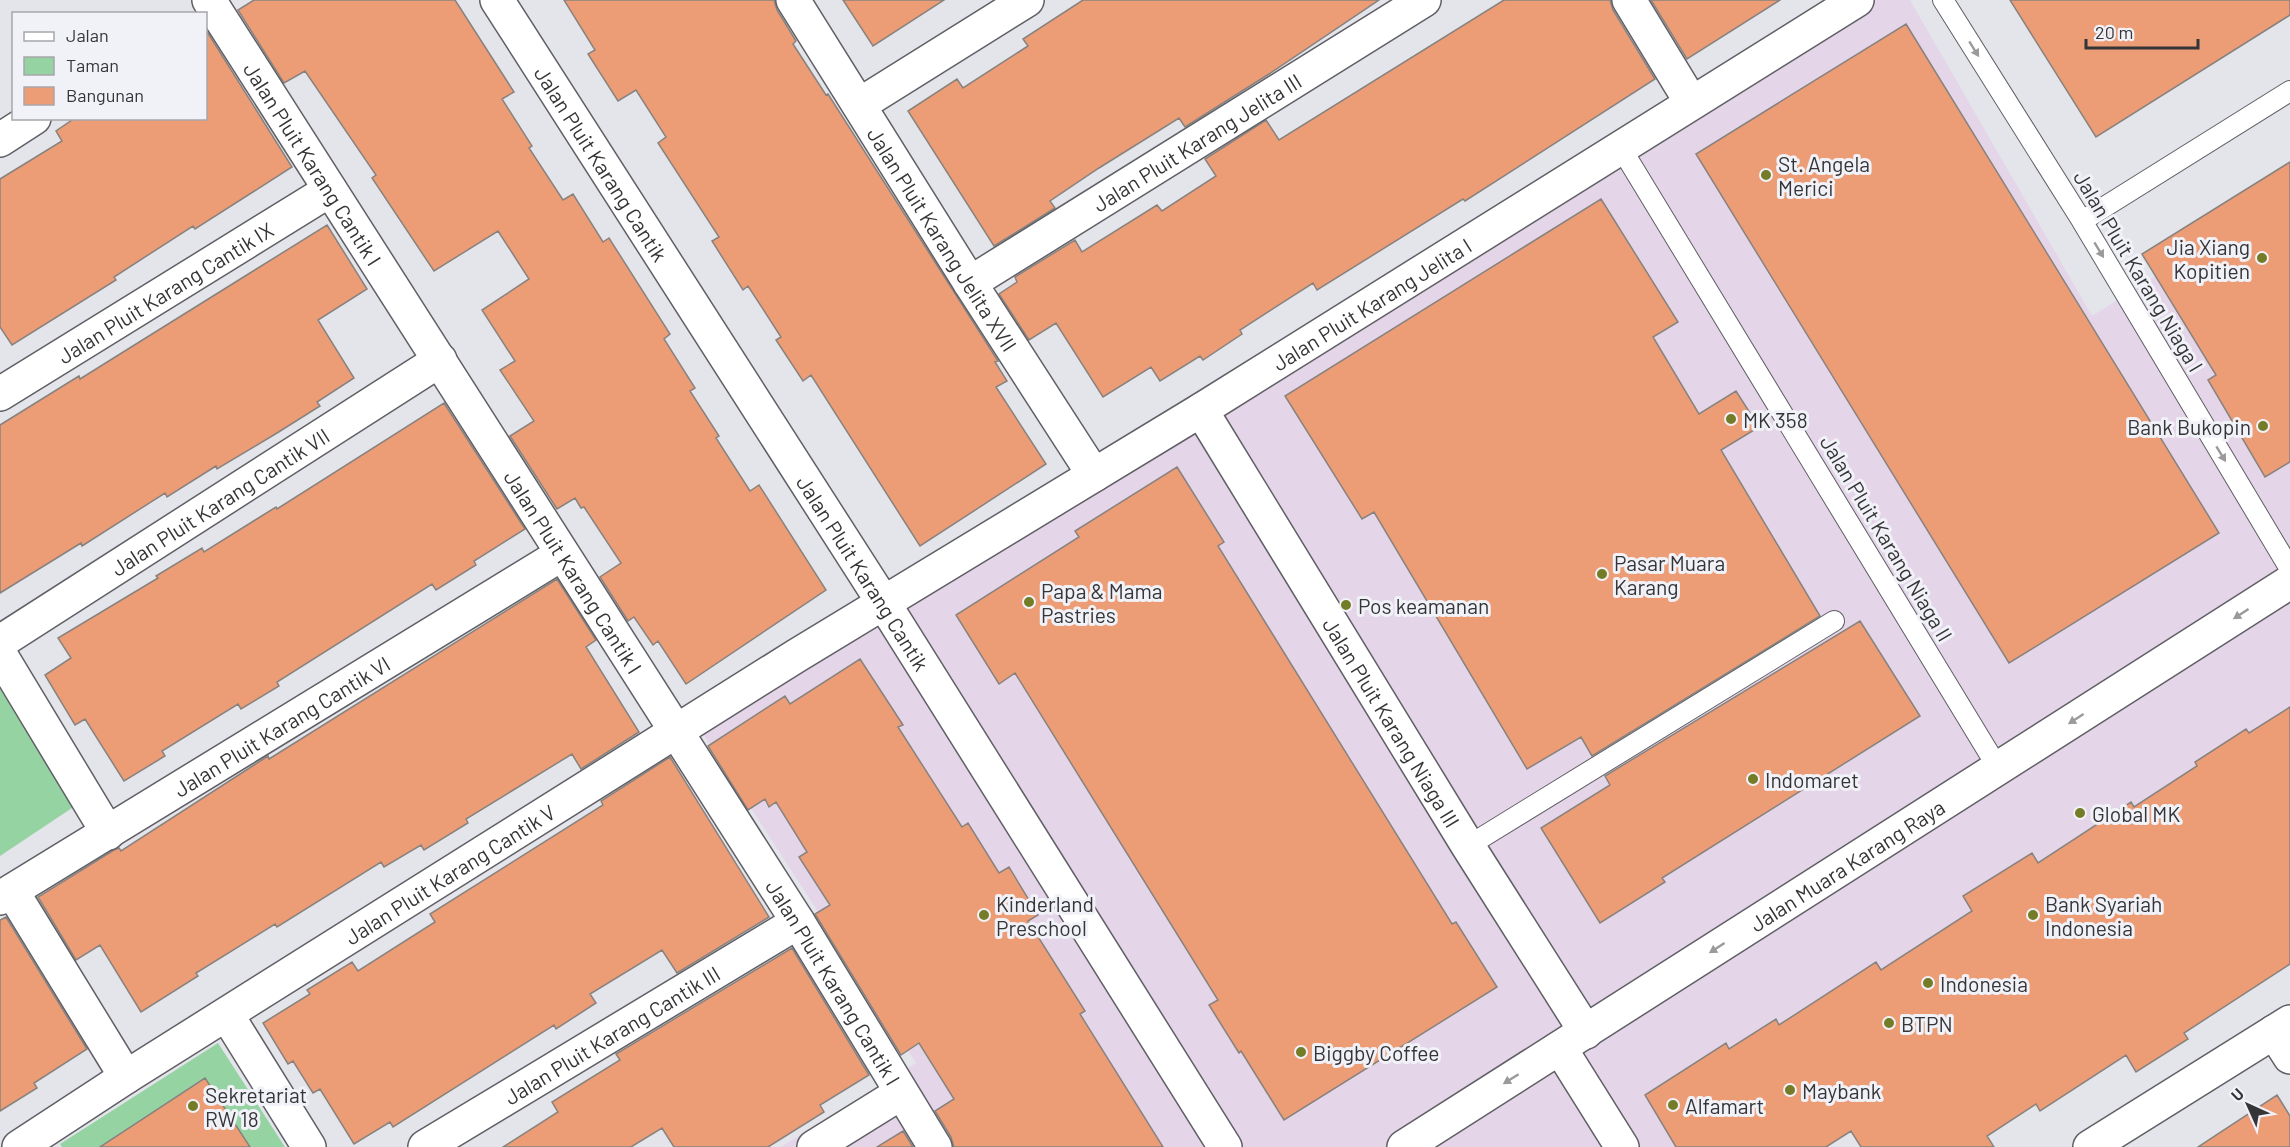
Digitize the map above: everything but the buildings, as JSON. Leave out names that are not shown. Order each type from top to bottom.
[{"type":"street","name":"Jalan Pluit Karang Cantik","points":[[497,0],[883,602],[1225,1147]]},
{"type":"street","name":"Jalan Pluit Karang Jelita XVII","points":[[793,0],[970,283],[1094,475]]},
{"type":"street","points":[[859,105],[1027,0]]},
{"type":"street","name":"Jalan Pluit Karang Jelita III","points":[[970,283],[1424,0]]},
{"type":"street","points":[[1629,0],[1690,102]]},
{"type":"street","name":"Jalan Pluit Karang Jelita I","points":[[883,602],[1201,410],[1621,148],[1690,102],[1857,0]]},
{"type":"street","name":"Jalan Pluit Karang Cantik I","points":[[211,5],[677,731],[798,922],[935,1147]]},
{"type":"street","points":[[0,140],[31,120]]},
{"type":"street","name":"Jalan Pluit Karang Cantik IX","points":[[0,394],[330,190]]},
{"type":"street","name":"Jalan Pluit Karang Cantik VII","points":[[0,642],[440,360]]},
{"type":"street","name":"Jalan Pluit Karang Niaga III","points":[[1201,410],[1468,846],[1573,1040],[1622,1147]]},
{"type":"street","name":"Jalan Pluit Karang Cantik VI","points":[[6,895],[562,554]]},
{"type":"street","name":"Jalan Muara Karang Raya","points":[[1404,1147],[2290,582]]},
{"type":"street","name":"Jalan Pluit Karang Cantik V","points":[[34,1143],[126,1077],[883,602]]},
{"type":"street","points":[[0,654],[108,833]]},
{"type":"street","points":[[6,895],[126,1077]]},
{"type":"street","name":"Jalan Pluit Karang Cantik III","points":[[425,1147],[798,922]]},
{"type":"street","points":[[227,1015],[309,1147]]},
{"type":"street","points":[[2090,1147],[2285,1037]]},
{"type":"street","points":[[814,1147],[901,1093]]},
{"type":"lane","name":"Jalan Pluit Karang Niaga I","points":[[1942,0],[2082,221],[2290,569]]},
{"type":"lane","points":[[2082,221],[2290,91]]},
{"type":"lane","name":"Jalan Pluit Karang Niaga II","points":[[1621,148],[1998,768]]},
{"type":"lane","points":[[1468,846],[1834,621]]},
{"type":"shaded area","points":[[1858,0],[1910,0],[2092,316],[2290,192],[2290,829],[1786,1147],[781,1147],[916,1063],[703,734]]},
{"type":"green space","points":[[0,678],[81,802],[0,856]]},
{"type":"green space","points":[[218,1043],[285,1147],[62,1147],[60,1144]]},
{"type":"place","name":"St. Angela Merici","points":[[1766,175]]},
{"type":"place","name":"Jia Xiang Kopitien","points":[[2262,258]]},
{"type":"place","name":"MK 358","points":[[1731,419]]},
{"type":"place","name":"Bank Bukopin","points":[[2263,426]]},
{"type":"place","name":"Pasar Muara Karang","points":[[1602,574]]},
{"type":"place","name":"Papa & Mama Pastries","points":[[1029,602]]},
{"type":"place","name":"Pos keamanan","points":[[1346,605]]},
{"type":"place","name":"Indomaret","points":[[1753,779]]},
{"type":"place","name":"Global MK","points":[[2080,813]]},
{"type":"place","name":"Kinderland Preschool","points":[[984,915]]},
{"type":"place","name":"Bank Syariah Indonesia","points":[[2033,915]]},
{"type":"place","name":"Indonesia","points":[[1928,983]]},
{"type":"place","name":"BTPN","points":[[1889,1023]]},
{"type":"place","name":"Biggby Coffee","points":[[1301,1052]]},
{"type":"place","name":"Maybank","points":[[1790,1090]]},
{"type":"place","name":"Alfamart","points":[[1673,1105]]},
{"type":"place","name":"Sekretariat RW 18","points":[[193,1106]]}]
